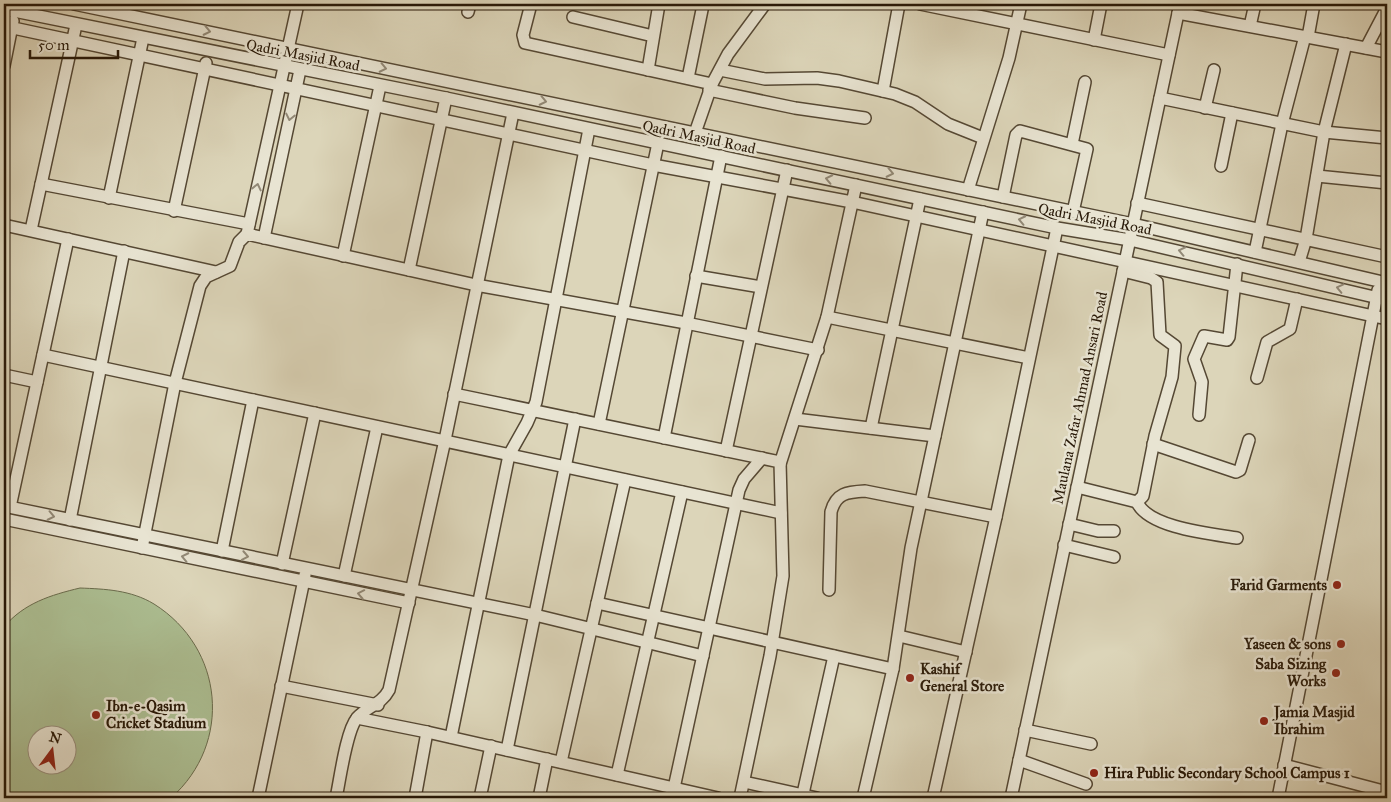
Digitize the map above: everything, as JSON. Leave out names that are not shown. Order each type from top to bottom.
[{"type":"street","name":"Qadri Masjid Road","points":[[74,4],[1133,224],[1384,282]]},
{"type":"street","points":[[142,548],[175,383],[200,286],[206,277],[230,266],[239,242],[248,229],[298,4]]},
{"type":"street","points":[[530,4],[524,35],[525,43],[688,78],[711,87],[795,108],[865,118]]},
{"type":"street","points":[[648,70],[659,4]]},
{"type":"street","points":[[695,133],[711,87],[720,70],[765,4]]},
{"type":"street","points":[[883,91],[899,4]]},
{"type":"street","points":[[920,4],[954,7],[1017,24],[1169,55]]},
{"type":"street","points":[[968,190],[983,138],[1007,68],[1021,4]]},
{"type":"street","points":[[1094,40],[1102,4]]},
{"type":"street","points":[[1250,26],[1255,4]]},
{"type":"street","points":[[1255,252],[1262,229],[1282,124],[1314,4]]},
{"type":"street","points":[[688,78],[704,5]]},
{"type":"street","points":[[1179,8],[1250,26],[1387,52]]},
{"type":"street","name":"Maulana Zafar Ahmad Ansari Road","points":[[1011,798],[1179,8]]},
{"type":"street","points":[[1366,48],[1387,8]]},
{"type":"street","name":"Qadri Masjid Road","points":[[9,11],[446,98],[1057,228],[1130,240],[1382,298]]},
{"type":"street","points":[[4,66],[9,11]]},
{"type":"street","points":[[573,17],[653,36]]},
{"type":"street","points":[[31,230],[76,25]]},
{"type":"street","points":[[8,27],[442,118],[653,165],[852,202],[1053,246],[1124,266],[1234,286],[1387,319]]},
{"type":"street","points":[[109,198],[143,38]]},
{"type":"street","points":[[1299,262],[1306,239],[1324,132],[1346,44]]},
{"type":"street","points":[[174,211],[208,51]]},
{"type":"street","points":[[264,238],[300,70]]},
{"type":"street","points":[[720,70],[765,79],[817,78],[883,91],[915,102],[948,124],[983,138]]},
{"type":"street","points":[[1205,108],[1214,70]]},
{"type":"street","points":[[1072,144],[1085,82]]},
{"type":"street","points":[[343,256],[380,86]]},
{"type":"street","points":[[409,270],[446,98]]},
{"type":"street","points":[[1160,98],[1324,132],[1387,138]]},
{"type":"street","points":[[336,798],[352,726],[364,711],[378,705],[385,698],[388,690],[445,440],[513,113]]},
{"type":"street","points":[[1222,166],[1232,113]]},
{"type":"street","points":[[451,737],[509,455],[533,411],[589,129]]},
{"type":"street","points":[[1003,197],[1017,132],[1085,148],[1087,153],[1073,212]]},
{"type":"street","points":[[599,424],[658,143]]},
{"type":"street","points":[[664,438],[721,156]]},
{"type":"street","points":[[726,451],[786,170]]},
{"type":"street","points":[[1317,176],[1387,183]]},
{"type":"street","points":[[41,184],[174,211],[248,229],[264,238],[476,286],[686,323],[818,350]]},
{"type":"street","points":[[740,798],[772,642],[783,576],[780,464],[827,317],[856,185]]},
{"type":"street","points":[[871,428],[920,199]]},
{"type":"street","points":[[1137,203],[1387,257]]},
{"type":"street","points":[[864,798],[893,669],[911,548],[984,212]]},
{"type":"street","points":[[4,224],[216,272]]},
{"type":"street","points":[[934,798],[1057,228]]},
{"type":"street","points":[[68,238],[37,382],[7,507],[535,615],[703,656]]},
{"type":"street","points":[[70,520],[124,251]]},
{"type":"street","points":[[1199,415],[1202,382],[1195,365],[1195,356],[1204,336],[1228,339],[1232,321],[1237,264]]},
{"type":"street","points":[[1124,266],[1157,282],[1160,335],[1175,346],[1171,385],[1153,444],[1145,489],[1138,502],[1140,509],[1153,519],[1188,529],[1237,538]]},
{"type":"street","points":[[696,276],[761,287]]},
{"type":"street","points":[[1278,798],[1373,316],[1382,298],[1384,282]]},
{"type":"street","points":[[1257,378],[1267,342],[1290,329],[1297,299]]},
{"type":"street","points":[[827,317],[1029,358]]},
{"type":"street","points":[[43,354],[781,513]]},
{"type":"street","points":[[4,375],[37,382]]},
{"type":"street","points":[[454,394],[762,458],[780,464]]},
{"type":"street","points":[[222,551],[254,400]]},
{"type":"street","points":[[282,564],[315,413]]},
{"type":"street","points":[[507,750],[575,419]]},
{"type":"street","points":[[795,419],[935,436]]},
{"type":"street","points":[[344,576],[376,427]]},
{"type":"street","points":[[1153,444],[1236,472],[1240,470],[1249,440]]},
{"type":"street","points":[[674,788],[736,504],[744,479],[762,458]]},
{"type":"street","points":[[561,762],[625,480]]},
{"type":"street","points":[[1077,487],[1138,502]]},
{"type":"street","points":[[829,590],[830,512],[833,502],[840,495],[849,492],[865,491],[921,500],[996,517]]},
{"type":"street","points":[[617,775],[682,492]]},
{"type":"street","points":[[4,519],[409,603]]},
{"type":"street","points":[[1069,524],[1098,531],[1114,530]]},
{"type":"street","points":[[1064,545],[1114,557]]},
{"type":"street","points":[[258,798],[306,568]]},
{"type":"street","points":[[598,603],[893,669]]},
{"type":"street","points":[[899,636],[966,652]]},
{"type":"street","points":[[803,797],[834,656]]},
{"type":"street","points":[[281,686],[378,705]]},
{"type":"street","points":[[357,718],[451,737],[718,798]]},
{"type":"street","points":[[1025,730],[1091,744]]},
{"type":"street","points":[[415,798],[427,732]]},
{"type":"street","points":[[480,798],[491,746]]},
{"type":"street","points":[[539,798],[547,759]]},
{"type":"street","points":[[1019,760],[1086,784]]},
{"type":"street","points":[[1284,765],[1387,792]]},
{"type":"street","points":[[744,782],[803,797],[818,798]]},
{"type":"green space","points":[[80,588],[127,593],[154,604],[177,623],[195,645],[206,670],[212,697],[211,724],[204,751],[191,776],[171,798],[13,798],[4,792],[4,627],[20,612],[48,597]]},
{"type":"place","name":"Farid Garments","points":[[1337,585]]},
{"type":"place","name":"Yaseen & sons","points":[[1341,644]]},
{"type":"place","name":"Saba Sizing Works","points":[[1336,673]]},
{"type":"place","name":"Kashif General Store","points":[[910,678]]},
{"type":"place","name":"Ibn-e-Qasim Cricket Stadium","points":[[96,715]]},
{"type":"place","name":"Jamia Masjid Ibrahim","points":[[1264,721]]},
{"type":"place","name":"Hira Public Secondary School Campus 1","points":[[1094,773]]}]
